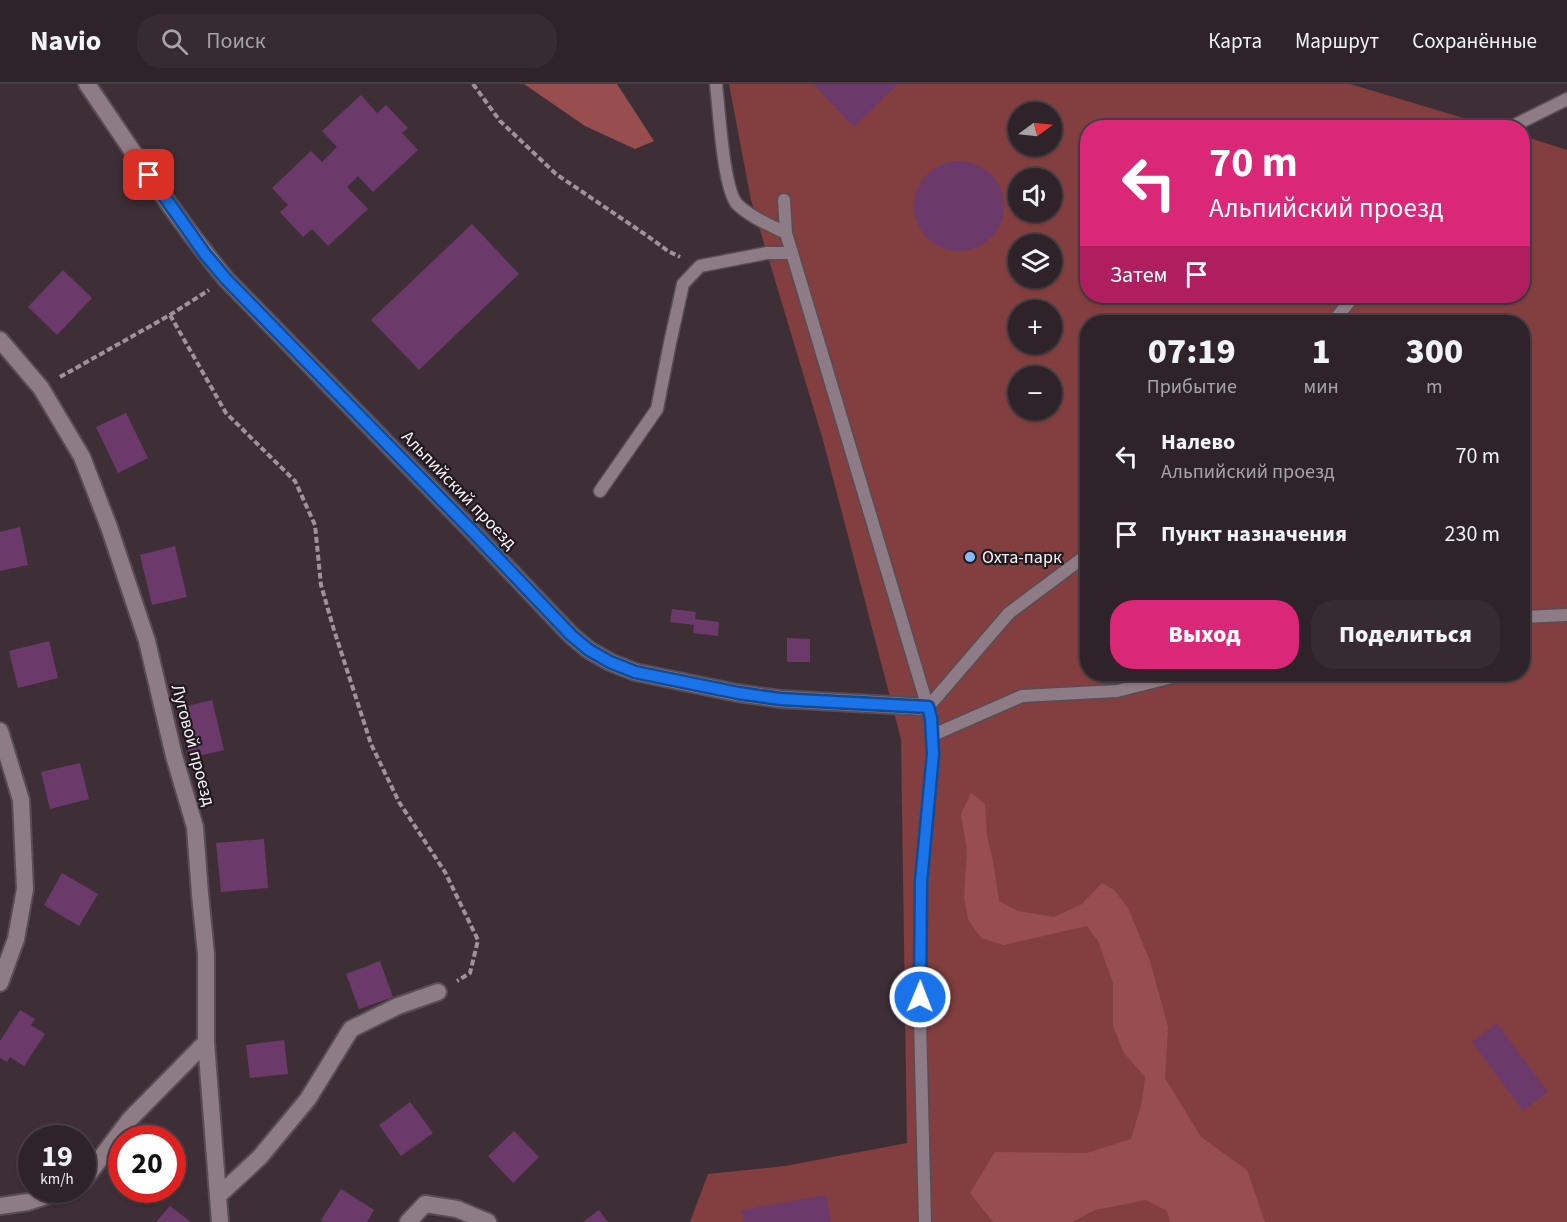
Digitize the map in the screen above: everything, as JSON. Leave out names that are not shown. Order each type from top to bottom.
[{"type":"street","name":"Альпийский проезд","points":[[87,84],[205,254],[226,279],[571,635],[589,650],[635,672],[738,693],[780,699],[928,707]]},
{"type":"street","name":"Луговой проезд","points":[[0,340],[41,388],[82,457],[109,527],[147,641],[174,756],[195,827],[206,954],[206,1042],[220,1222]]},
{"type":"street","points":[[0,731],[21,800],[25,889],[16,939],[0,983]]},
{"type":"street","points":[[218,1196],[260,1157],[309,1099],[351,1029],[398,1006],[438,993]]},
{"type":"street","points":[[96,1164],[130,1119],[206,1042]]},
{"type":"street","points":[[0,1206],[21,1203]]},
{"type":"street","points":[[408,1222],[425,1204],[458,1209],[488,1222]]},
{"type":"lane","points":[[716,84],[726,175],[736,203],[757,218],[786,233]]},
{"type":"lane","points":[[1525,120],[1567,99]]},
{"type":"lane","points":[[784,200],[786,233],[931,718],[933,754],[921,882],[920,1020],[925,1222]]},
{"type":"lane","points":[[600,491],[657,409],[683,284],[700,266],[767,253],[792,253]]},
{"type":"lane","points":[[1339,315],[1348,303]]},
{"type":"lane","points":[[928,707],[1009,613],[1080,560]]},
{"type":"lane","points":[[1530,617],[1567,615]]},
{"type":"lane","points":[[933,735],[1022,696],[1118,691],[1157,681]]},
{"type":"path","points":[[474,84],[500,121],[556,174],[668,251],[700,266]]},
{"type":"path","points":[[41,388],[170,315],[226,279]]},
{"type":"path","points":[[170,315],[226,413],[295,481],[315,525],[321,585],[371,744],[399,802],[446,872],[478,940],[470,973],[438,993]]},
{"type":"shaded area","points":[[524,84],[617,84],[654,141],[635,149],[585,126]]},
{"type":"shaded area","name":"Охта-парк","points":[[729,84],[1350,84],[1470,120],[1080,120],[1080,303],[1530,303],[1530,138],[1567,150],[1567,1222],[690,1222],[708,1174],[785,1166],[907,1143],[901,739],[823,440],[751,200]]},
{"type":"shaded area","points":[[971,793],[985,804],[987,836],[999,901],[1018,911],[1054,917],[1082,904],[1102,883],[1114,890],[1128,908],[1150,961],[1168,1027],[1165,1078],[1201,1137],[1247,1170],[1265,1222],[1170,1222],[1167,1211],[1146,1200],[1095,1210],[1072,1222],[993,1222],[970,1193],[995,1152],[1087,1153],[1131,1139],[1142,1102],[1145,1077],[1124,1053],[1113,1026],[1113,983],[1098,941],[1087,926],[1004,945],[981,938],[968,919],[964,898],[967,850],[961,814]]},
{"type":"building","points":[[813,84],[898,84],[854,127]]},
{"type":"building","points":[[361,95],[377,113],[386,105],[408,128],[402,133],[418,150],[373,192],[358,176],[347,187],[368,209],[328,246],[312,229],[303,237],[280,212],[288,205],[272,188],[311,151],[322,162],[337,147],[322,131]]},
{"type":"building","points":[[959,161],[976,164],[991,174],[1001,189],[1004,206],[1001,223],[991,238],[976,248],[959,251],[942,248],[927,238],[917,223],[914,206],[917,189],[927,174],[942,164]]},
{"type":"building","points":[[472,224],[519,274],[419,370],[371,320]]},
{"type":"building","points":[[63,270],[92,298],[57,335],[28,307]]},
{"type":"building","points":[[126,413],[148,458],[118,473],[96,427]]},
{"type":"building","points":[[20,527],[28,565],[0,571],[0,532]]},
{"type":"building","points":[[175,546],[187,597],[152,605],[140,555]]},
{"type":"building","points":[[672,609],[696,612],[695,619],[719,622],[718,636],[693,633],[694,625],[670,622]]},
{"type":"building","points":[[787,638],[810,639],[810,662],[787,662]]},
{"type":"building","points":[[49,641],[58,678],[18,688],[9,651]]},
{"type":"building","points":[[212,700],[224,750],[190,758],[179,708]]},
{"type":"building","points":[[80,763],[89,799],[50,809],[41,772]]},
{"type":"building","points":[[264,839],[268,888],[221,892],[216,843]]},
{"type":"building","points":[[62,873],[98,894],[79,926],[44,905]]},
{"type":"building","points":[[380,961],[393,997],[359,1009],[346,974]]},
{"type":"building","points":[[20,1010],[35,1019],[31,1025],[45,1034],[24,1066],[10,1057],[7,1062],[0,1058],[0,1041]]},
{"type":"building","points":[[1497,1023],[1548,1092],[1523,1111],[1472,1042]]},
{"type":"building","points":[[284,1040],[288,1074],[250,1078],[246,1045]]},
{"type":"building","points":[[410,1102],[433,1133],[401,1156],[379,1125]]},
{"type":"building","points":[[514,1131],[539,1157],[513,1183],[488,1156]]},
{"type":"building","points":[[341,1189],[374,1210],[367,1222],[323,1222],[321,1220]]},
{"type":"building","points":[[826,1195],[831,1222],[744,1222],[742,1210]]},
{"type":"building","points":[[170,1206],[191,1222],[156,1222]]},
{"type":"building","points":[[599,1210],[608,1222],[583,1222]]},
{"type":"place","name":"Охта-парк","points":[[970,557]]},
{"type":"route","points":[[149,175],[205,254],[226,279],[571,635],[589,650],[635,672],[738,693],[780,699],[928,707],[933,735],[933,754],[921,882],[920,997]]}]
